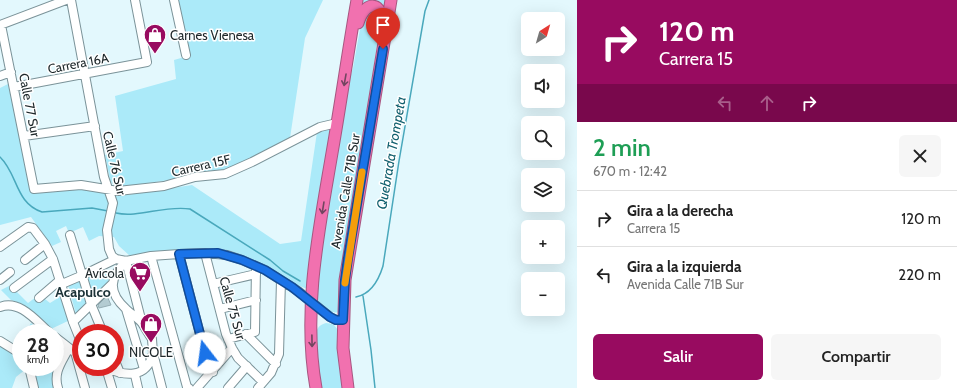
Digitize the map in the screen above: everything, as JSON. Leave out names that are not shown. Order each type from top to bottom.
[{"type":"highway","name":"Avenida Calle 71B Sur","points":[[316,388],[312,360],[311,302],[314,259],[357,0]]},
{"type":"highway","name":"Avenida Calle 71B Sur","points":[[348,388],[343,320],[345,280],[390,0]]},
{"type":"highway","points":[[349,52],[361,13],[367,8],[375,7],[379,10],[382,17],[380,62]]},
{"type":"street","points":[[1,25],[66,0]]},
{"type":"street","name":"Calle 76 Sur","points":[[71,0],[104,177],[111,197],[112,203],[107,236],[112,256],[116,259]]},
{"type":"street","name":"Carrera 16A","points":[[14,87],[147,62],[135,0]]},
{"type":"street","points":[[174,0],[186,55]]},
{"type":"street","name":"Calle 77 Sur","points":[[1,25],[34,189]]},
{"type":"street","points":[[0,76],[11,72]]},
{"type":"street","name":"Carrera 15F","points":[[34,189],[81,184],[118,191],[164,186],[195,177],[225,174],[252,162],[320,127],[337,122]]},
{"type":"street","points":[[24,136],[95,126]]},
{"type":"street","points":[[0,248],[28,227],[33,228],[45,244],[53,259],[73,322],[112,284],[118,269],[126,261]]},
{"type":"street","points":[[70,235],[84,276],[91,304],[99,324]]},
{"type":"street","points":[[26,260],[45,244]]},
{"type":"street","points":[[39,298],[61,282],[84,276],[116,259],[126,261],[151,256],[205,253],[227,255],[256,266],[281,280],[330,317],[336,320],[343,320]]},
{"type":"street","name":"Calle 75 Sur","points":[[205,253],[228,339],[238,358],[247,366],[260,385]]},
{"type":"street","points":[[179,254],[205,353],[213,372]]},
{"type":"street","points":[[151,256],[188,388]]},
{"type":"street","points":[[14,288],[53,259]]},
{"type":"street","points":[[126,261],[142,323]]},
{"type":"street","points":[[228,339],[255,332],[256,266]]},
{"type":"street","points":[[0,280],[10,272]]},
{"type":"street","points":[[213,284],[256,274]]},
{"type":"street","points":[[260,385],[271,373],[276,364],[280,349],[281,280]]},
{"type":"street","points":[[112,284],[114,293],[120,303],[142,323],[152,339],[153,352],[162,388]]},
{"type":"street","points":[[0,298],[3,306],[14,306],[24,310],[40,324]]},
{"type":"street","points":[[220,309],[256,300]]},
{"type":"street","points":[[126,309],[144,369]]},
{"type":"street","points":[[246,334],[276,364]]},
{"type":"street","points":[[0,341],[12,348]]},
{"type":"street","points":[[197,388],[213,372],[232,348]]},
{"type":"street","points":[[124,373],[135,374],[144,369],[150,362],[153,352]]},
{"type":"street","points":[[58,388],[56,374],[72,355]]},
{"type":"street","points":[[228,388],[247,366]]},
{"type":"street","points":[[135,374],[138,388]]},
{"type":"street","points":[[31,376],[34,388]]},
{"type":"street","points":[[82,376],[85,388]]},
{"type":"street","points":[[108,376],[112,388]]},
{"type":"shaded area","points":[[178,0],[323,0],[305,38],[290,138],[260,154],[217,173],[121,187],[113,184],[110,180],[105,155],[123,151],[115,96],[176,79],[174,60],[188,56]]},
{"type":"shaded area","points":[[361,0],[385,0],[385,9],[379,5],[369,2],[360,6]]},
{"type":"shaded area","points":[[368,10],[376,11],[380,23],[340,312],[336,313],[326,309],[315,298],[316,279],[347,87],[353,68],[362,18]]},
{"type":"shaded area","points":[[8,84],[32,190],[77,188],[127,195],[192,185],[280,244],[301,241],[317,132],[332,128],[307,289],[285,279],[262,264],[247,257],[231,253],[214,250],[181,250],[130,256],[119,246],[114,237],[99,236],[89,241],[83,227],[69,233],[66,226],[56,231],[61,242],[52,246],[31,217],[0,225],[0,88]]},
{"type":"shaded area","points":[[105,269],[109,283],[76,314],[68,285]]},
{"type":"shaded area","points":[[9,286],[28,303],[36,297],[41,303],[45,299],[50,303],[63,295],[70,320],[62,324],[45,324],[22,304],[11,300],[1,290]]},
{"type":"shaded area","points":[[326,323],[333,324],[339,331],[345,388],[321,388],[315,340],[318,328]]},
{"type":"shaded area","points":[[0,345],[12,352],[12,376],[17,376],[12,388],[0,388]]},
{"type":"shaded area","points":[[35,376],[58,376],[55,388],[37,388]]},
{"type":"building","points":[[107,296],[111,305],[99,308],[98,305]]},
{"type":"waterway","name":"Quebrada Trompeta","points":[[356,297],[366,293],[374,285],[383,266],[399,161],[425,11],[429,0]]},
{"type":"waterway","name":"Quebrada Trompeta","points":[[0,157],[6,164],[22,195],[33,208],[42,212],[92,208],[108,211]]},
{"type":"waterway","name":"Quebrada Trompeta","points":[[116,213],[134,214],[180,208],[190,209],[300,281]]},
{"type":"waterway","points":[[363,296],[375,388]]},
{"type":"slow traffic","points":[[345,283],[362,172]]},
{"type":"place","name":"Carnes Vienesa","points":[[155,54]]},
{"type":"place","name":"Avícola","points":[[140,292]]},
{"type":"place","name":"NICOLE","points":[[151,344]]},
{"type":"district","name":"Acapulco","points":[[83,292]]},
{"type":"route","points":[[205,353],[179,254],[218,253],[242,260],[265,270],[292,287],[330,317],[336,320],[343,320],[345,280],[348,258],[383,49]]}]
